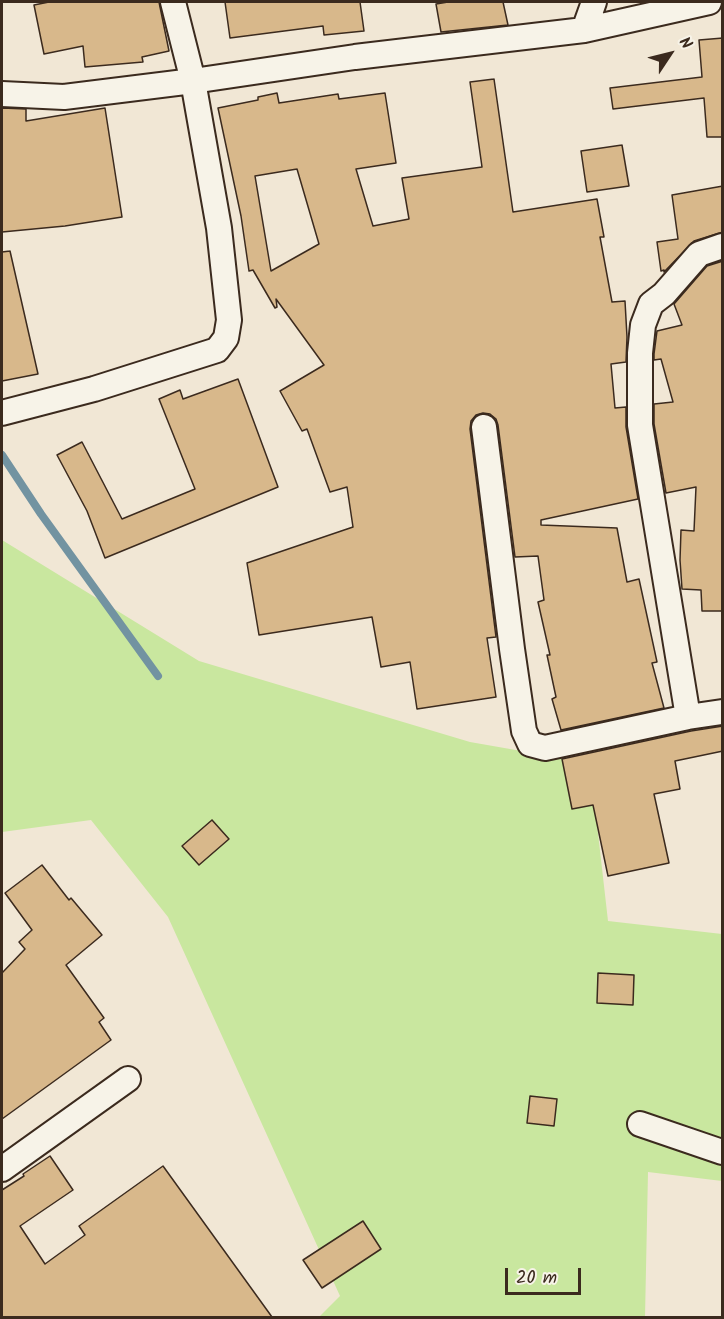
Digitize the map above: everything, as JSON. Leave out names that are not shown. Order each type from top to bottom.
[{"type":"street","points":[[2,413],[94,389],[217,350],[226,338],[229,320],[219,228],[193,81],[173,2]]},
{"type":"street","points":[[584,30],[594,2]]},
{"type":"street","points":[[2,94],[64,97],[193,81],[355,57],[584,30],[709,2]]},
{"type":"street","points":[[688,717],[640,425],[640,352],[643,325],[651,304],[664,294],[699,254],[723,246]]},
{"type":"street","points":[[484,427],[513,661],[524,731],[530,744],[545,748],[688,717],[723,712]]},
{"type":"street","points":[[2,1168],[128,1079]]},
{"type":"street","points":[[640,1124],[723,1152]]},
{"type":"green space","points":[[2,540],[199,661],[470,742],[590,763],[608,921],[722,934],[722,1181],[648,1172],[645,1317],[319,1317],[340,1296],[168,917],[91,820],[2,832]]},
{"type":"building","points":[[49,2],[159,2],[169,51],[142,57],[143,62],[85,67],[83,46],[44,54],[34,5]]},
{"type":"building","points":[[225,2],[360,2],[364,31],[324,35],[323,26],[230,38]]},
{"type":"building","points":[[503,2],[508,25],[441,32],[436,4]]},
{"type":"building","points":[[723,38],[723,137],[707,137],[704,98],[613,109],[610,88],[702,77],[699,40]]},
{"type":"building","points":[[494,79],[513,212],[597,199],[604,237],[600,237],[612,302],[625,301],[626,362],[611,364],[615,408],[626,407],[626,427],[638,499],[541,520],[541,525],[617,528],[627,582],[639,579],[657,662],[652,663],[664,708],[561,730],[552,699],[556,697],[547,655],[550,655],[538,602],[544,600],[538,556],[515,557],[498,425],[496,419],[490,414],[476,415],[471,421],[470,429],[496,637],[487,638],[496,697],[417,709],[410,662],[381,667],[372,617],[259,635],[247,563],[353,527],[347,487],[330,492],[307,429],[302,431],[280,391],[324,365],[276,299],[277,307],[275,308],[253,270],[249,271],[241,216],[218,108],[258,100],[258,97],[277,93],[279,103],[338,94],[339,99],[385,93],[396,163],[356,169],[373,226],[409,219],[402,178],[482,167],[470,82]],"holes":[[[297,169],[319,244],[271,271],[255,176]]]},
{"type":"building","points":[[2,108],[26,109],[26,121],[105,108],[122,217],[65,226],[2,232]]},
{"type":"building","points":[[622,145],[629,186],[587,192],[581,151]]},
{"type":"building","points":[[723,186],[723,232],[694,241],[664,272],[664,270],[661,271],[657,242],[678,239],[672,195]]},
{"type":"building","points":[[10,251],[38,374],[2,381],[2,252]]},
{"type":"building","points":[[723,261],[723,611],[702,611],[701,590],[682,589],[680,560],[681,530],[694,531],[696,487],[666,493],[654,424],[654,404],[673,402],[661,359],[654,360],[654,354],[657,331],[682,325],[674,304],[707,266]]},
{"type":"building","points":[[238,379],[278,487],[105,558],[87,511],[57,455],[82,442],[122,519],[195,489],[159,399],[180,390],[183,399]]},
{"type":"building","points":[[723,726],[723,751],[675,761],[680,789],[654,794],[669,863],[608,876],[593,805],[572,809],[562,759]]},
{"type":"building","points":[[212,820],[229,839],[199,865],[182,846]]},
{"type":"building","points":[[42,865],[69,900],[71,898],[102,935],[66,965],[104,1018],[99,1022],[111,1040],[2,1119],[2,973],[25,949],[19,942],[32,930],[5,893]]},
{"type":"building","points":[[598,973],[634,975],[633,1005],[597,1003]]},
{"type":"building","points":[[530,1096],[557,1099],[554,1126],[527,1123]]},
{"type":"building","points":[[50,1156],[73,1190],[20,1226],[45,1264],[85,1235],[79,1226],[163,1166],[272,1317],[2,1317],[2,1190]]},
{"type":"building","points":[[363,1221],[381,1249],[322,1288],[303,1260]]},
{"type":"waterway","points":[[2,455],[41,514],[158,676]]}]
